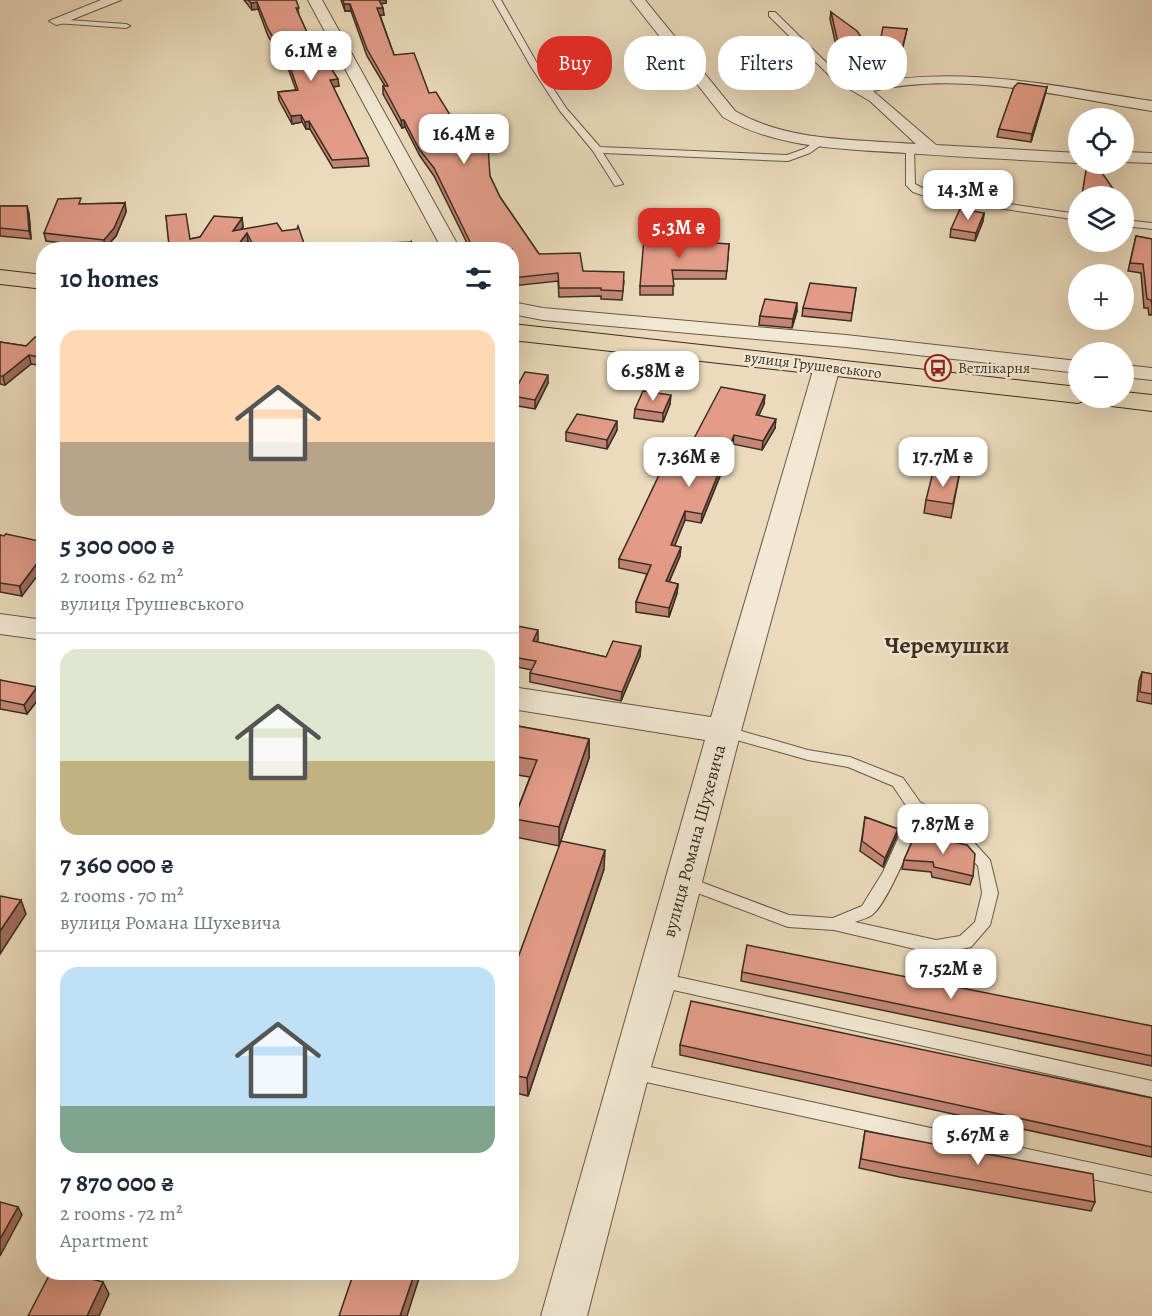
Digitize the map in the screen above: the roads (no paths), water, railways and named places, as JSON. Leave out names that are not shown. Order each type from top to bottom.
[{"type":"highway","points":[[0,277],[36,281]]},
{"type":"highway","name":"вулиця Грушевського","points":[[519,332],[758,346],[827,368],[1068,394]]},
{"type":"highway","points":[[1134,401],[1152,403]]},
{"type":"street","points":[[56,21],[114,0]]},
{"type":"street","points":[[315,0],[447,242]]},
{"type":"street","points":[[638,0],[737,121],[775,134],[824,140],[932,150],[1068,157]]},
{"type":"street","points":[[907,82],[953,79],[1152,106]]},
{"type":"street","points":[[858,90],[875,98],[932,150]]},
{"type":"street","points":[[1134,157],[1152,158]]},
{"type":"street","points":[[519,309],[758,346],[1068,366]]},
{"type":"street","name":"вулиця Романа Шухевича","points":[[564,1316],[724,731],[827,368]]},
{"type":"street","points":[[1134,373],[1152,374]]},
{"type":"street","points":[[0,624],[36,629]]},
{"type":"street","points":[[519,699],[724,731]]},
{"type":"lane","points":[[497,0],[534,66],[563,109],[597,150],[618,184]]},
{"type":"lane","points":[[772,14],[827,68]]},
{"type":"lane","points":[[56,21],[126,26]]},
{"type":"lane","points":[[597,150],[788,158],[807,151],[824,140]]},
{"type":"lane","points":[[910,148],[911,185],[916,190],[930,195],[1068,216]]},
{"type":"lane","points":[[1134,224],[1152,226]]},
{"type":"lane","points":[[683,881],[788,921],[834,924],[936,947],[965,942],[982,925],[990,893],[985,864],[954,830],[915,806],[898,782],[850,762],[808,755],[724,731]]},
{"type":"lane","points":[[834,924],[868,910],[890,874],[909,832],[915,806]]},
{"type":"lane","points":[[658,979],[1152,1089]]},
{"type":"lane","points":[[630,1070],[1152,1184]]},
{"type":"place","name":"Ветлікарня","points":[[938,368]]},
{"type":"district","name":"Черемушки","points":[[947,645]]}]
